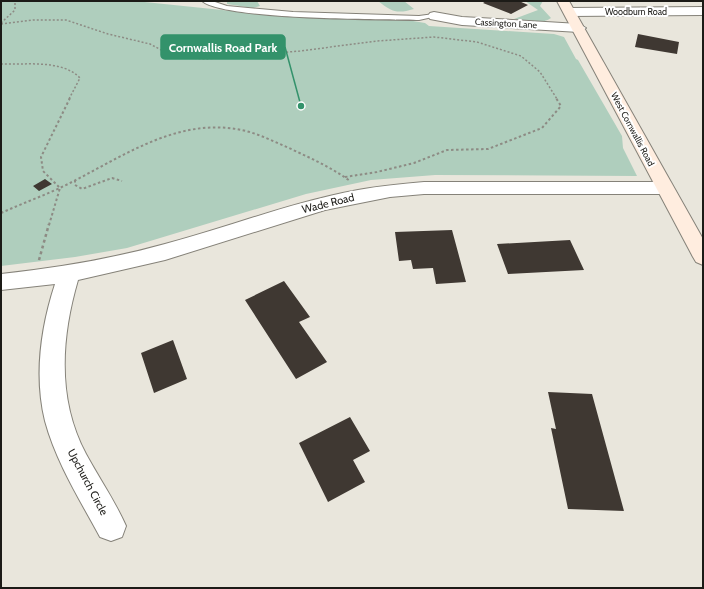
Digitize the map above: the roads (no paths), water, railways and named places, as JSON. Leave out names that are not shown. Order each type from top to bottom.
[{"type":"street","points":[[684,1],[698,11]]},
{"type":"street","name":"Woodburn Road","points":[[567,6],[698,11]]},
{"type":"street","name":"West Cornwallis Road","points":[[567,6],[664,188],[703,257]]},
{"type":"street","name":"Cassington Lane","points":[[434,16],[462,21],[579,28]]},
{"type":"street","name":"Wade Road","points":[[1,282],[69,274],[166,252],[314,205],[385,191],[424,188],[664,188]]},
{"type":"street","name":"Upchurch Circle","points":[[69,274],[61,297],[52,361],[59,423],[74,460],[111,526]]},
{"type":"lane","points":[[205,1],[226,8],[293,14],[419,18],[434,16]]},
{"type":"place","name":"Cornwallis Road Park","points":[[301,106]]}]
